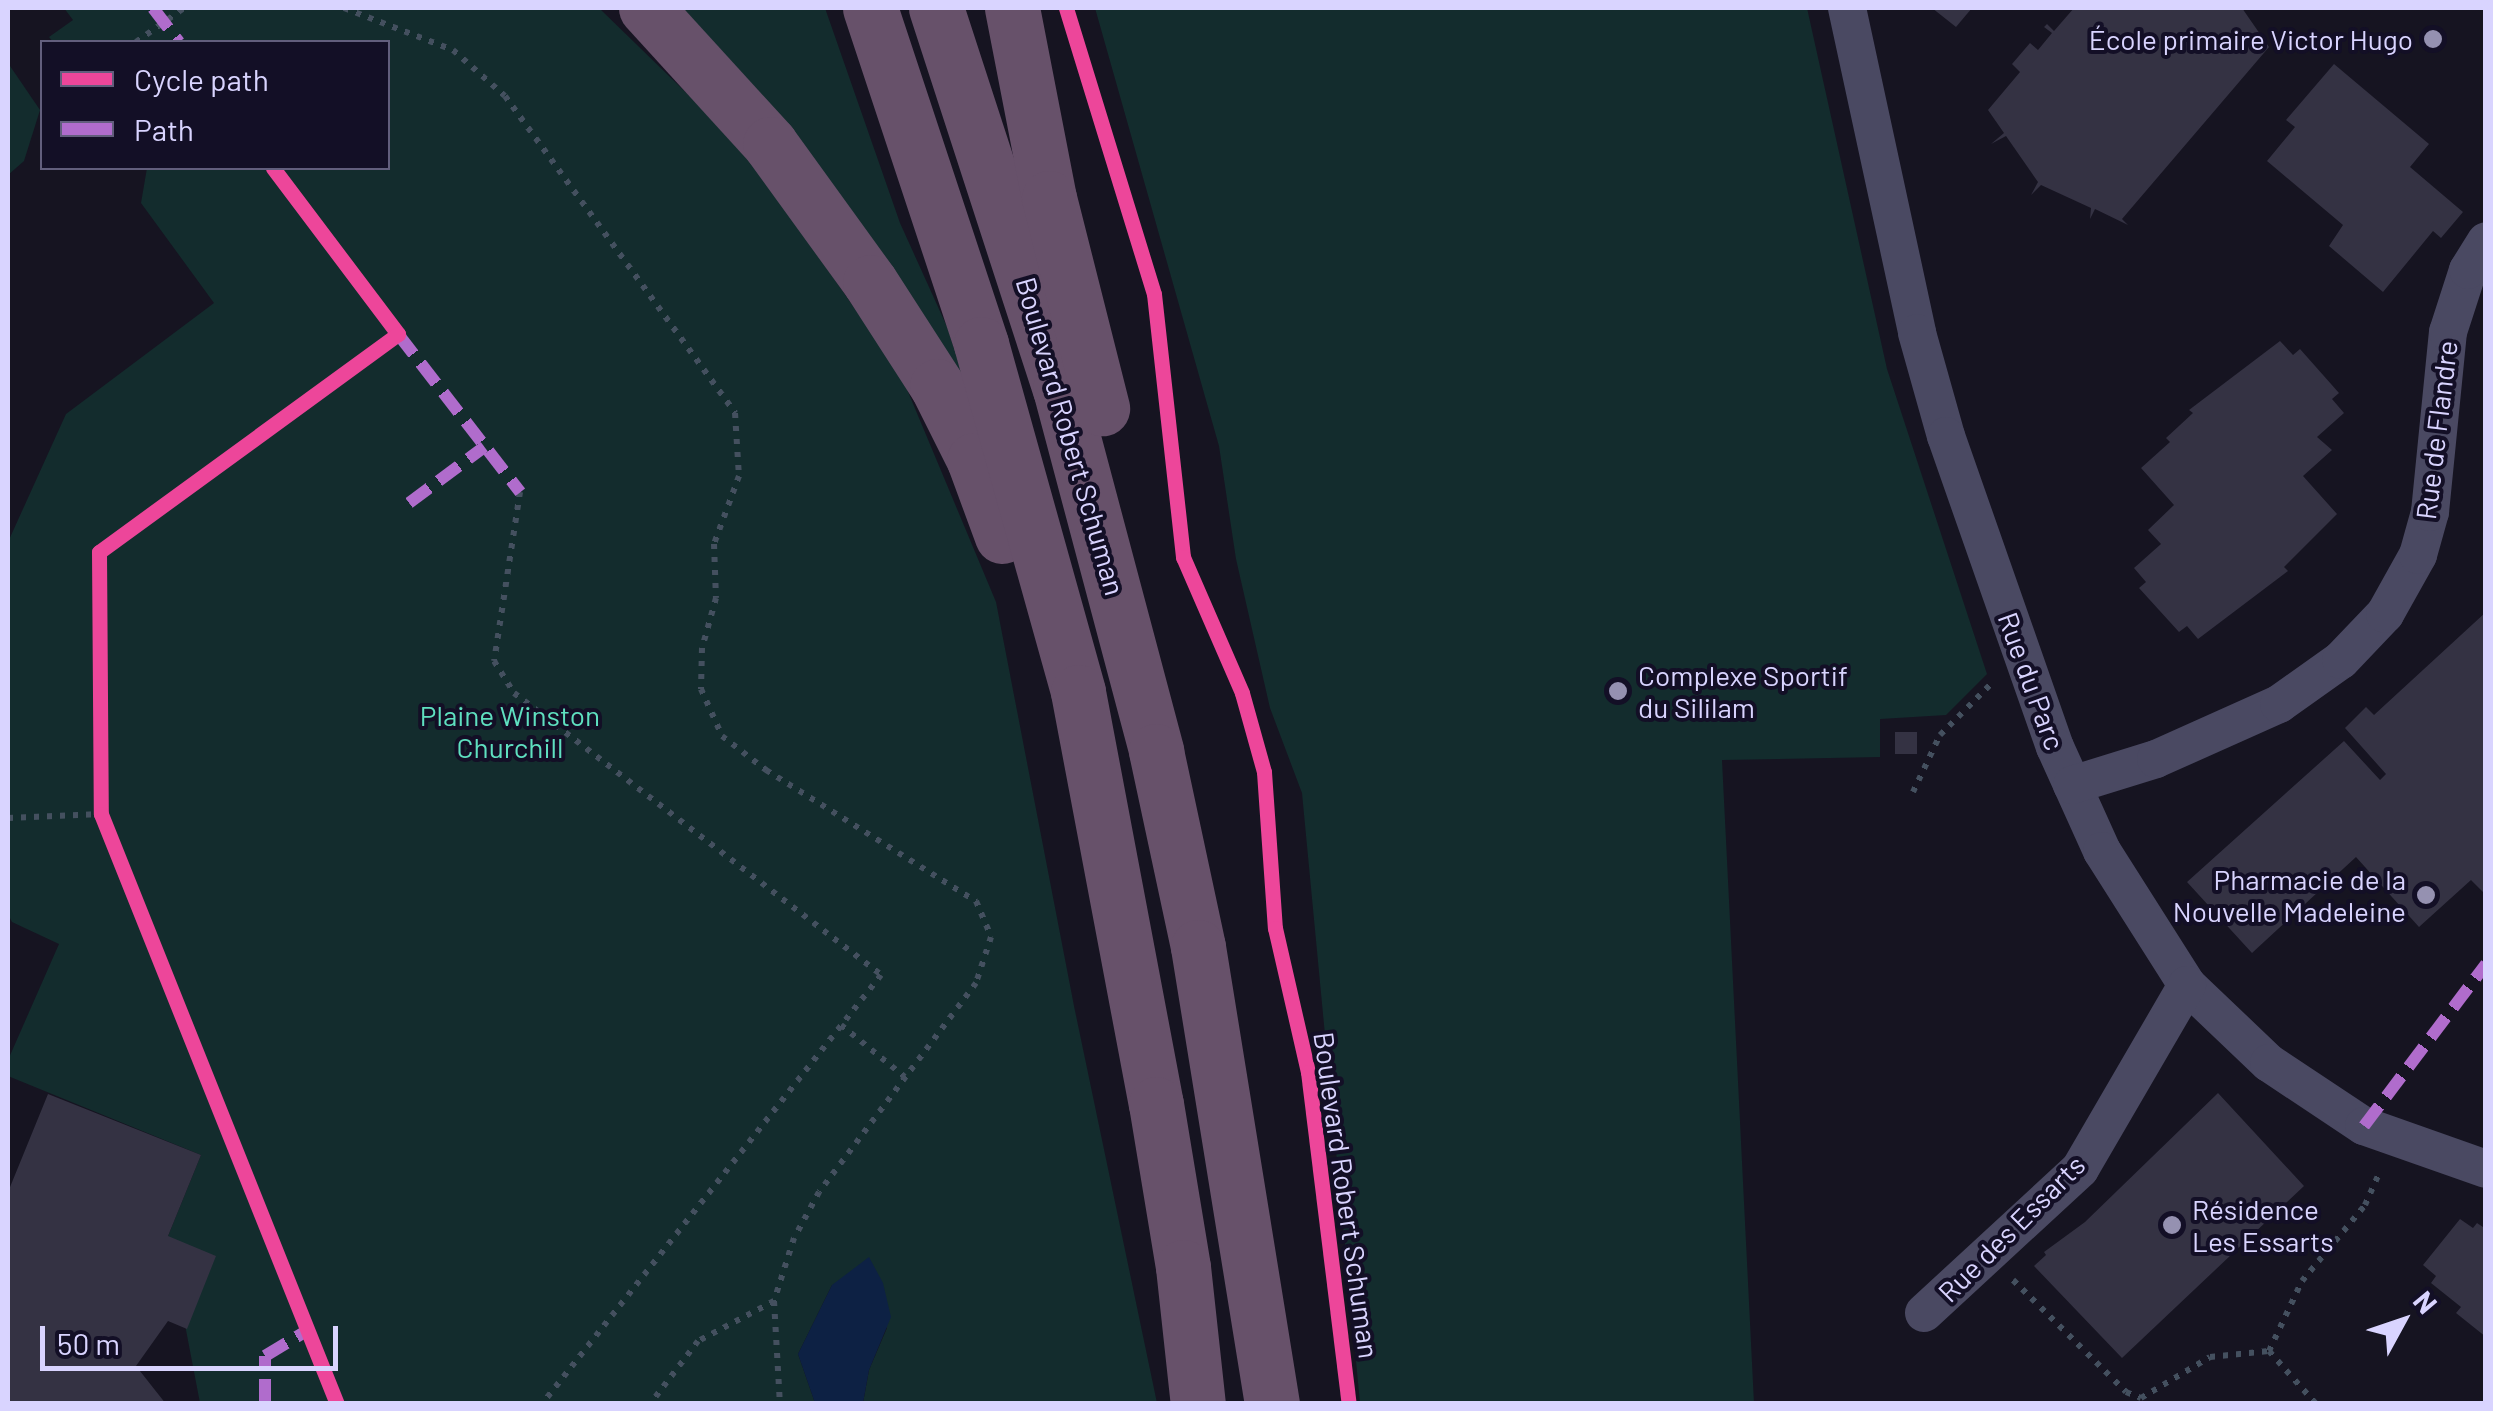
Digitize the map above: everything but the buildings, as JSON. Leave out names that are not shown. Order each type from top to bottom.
[{"type":"highway","points":[[646,8],[770,144],[928,372],[974,460],[1096,778]]},
{"type":"highway","points":[[870,8],[982,344],[1064,636],[1096,778],[1164,1148],[1198,1404]]},
{"type":"highway","name":"Boulevard Robert Schuman","points":[[936,8],[1012,232],[1102,539],[1198,947],[1272,1404]]},
{"type":"highway","points":[[1012,8],[1049,198],[1160,656],[1182,785],[1198,947]]},
{"type":"street","name":"Rue du Parc","points":[[1848,8],[1917,333],[1968,504],[2072,786],[2111,866],[2186,985],[2269,1062],[2324,1102],[2389,1136],[2486,1169]]},
{"type":"street","name":"Rue de Flandre","points":[[2072,786],[2156,760],[2280,704],[2342,660],[2386,614],[2418,555],[2430,512],[2448,332],[2468,270],[2486,241]]},
{"type":"street","name":"Rue des Essarts","points":[[1924,1313],[2080,1169],[2186,985]]},
{"type":"path","points":[[139,40],[184,8]]},
{"type":"path","points":[[344,8],[453,50],[506,96],[735,413],[739,476],[714,544],[716,598],[702,648],[701,689],[722,736],[766,770],[976,900],[990,937],[976,983],[819,1192],[794,1238],[774,1301],[780,1404]]},
{"type":"path","points":[[520,492],[494,661],[514,693],[881,975],[542,1404]]},
{"type":"path","points":[[1913,792],[1940,734],[2022,652]]},
{"type":"path","points":[[8,818],[101,814]]},
{"type":"path","points":[[841,1025],[906,1077]]},
{"type":"path","points":[[2269,1351],[2302,1280],[2365,1204],[2389,1136]]},
{"type":"path","points":[[1986,1255],[2102,1372],[2126,1392],[2141,1398],[2210,1357],[2269,1351]]},
{"type":"path","points":[[650,1404],[698,1342],[774,1301]]},
{"type":"path","points":[[2269,1351],[2316,1404]]},
{"type":"green space","name":"Plaine Winston Churchill","points":[[64,8],[599,8],[743,148],[901,375],[996,602],[1074,1006],[1157,1403],[863,1403],[869,1370],[887,1328],[832,1285],[798,1354],[815,1403],[200,1403],[168,1236],[201,1155],[8,1076],[8,1060],[59,944],[12,922],[8,914],[8,542],[66,414],[214,303],[141,203],[147,170],[390,170],[390,40],[51,40],[49,37],[73,20]]},
{"type":"green space","points":[[674,8],[825,8],[900,223],[948,329],[975,417]]},
{"type":"green space","name":"Complexe Sportif du Sililam","points":[[1095,8],[1807,8],[1887,369],[1987,674],[1946,715],[1880,719],[1880,757],[1722,760],[1754,1403],[1360,1403],[1302,793],[1270,708],[1236,559],[1219,446]]},
{"type":"green space","points":[[8,63],[40,110],[24,161],[8,175]]},
{"type":"water","points":[[869,1257],[883,1283],[891,1317],[869,1370],[863,1403],[815,1403],[798,1354],[832,1285]]},
{"type":"marked path","points":[[153,8],[177,40]]},
{"type":"marked path","points":[[398,334],[520,492]]},
{"type":"marked path","points":[[409,503],[484,447]]},
{"type":"marked path","points":[[2364,1126],[2486,964]]},
{"type":"marked path","points":[[265,1404],[265,1356],[308,1330]]},
{"type":"cycle path","points":[[1066,8],[1154,294],[1183,557],[1242,693],[1264,772],[1275,928],[1308,1072],[1349,1404]]},
{"type":"cycle path","points":[[275,170],[398,334],[99,552],[101,814],[337,1404]]},
{"type":"place","name":"École primaire Victor Hugo","points":[[2433,39]]},
{"type":"place","name":"Complexe Sportif du Sililam","points":[[1618,691]]},
{"type":"place","name":"Pharmacie de la Nouvelle Madeleine","points":[[2426,895]]},
{"type":"place","name":"Résidence Les Essarts","points":[[2172,1225]]}]
